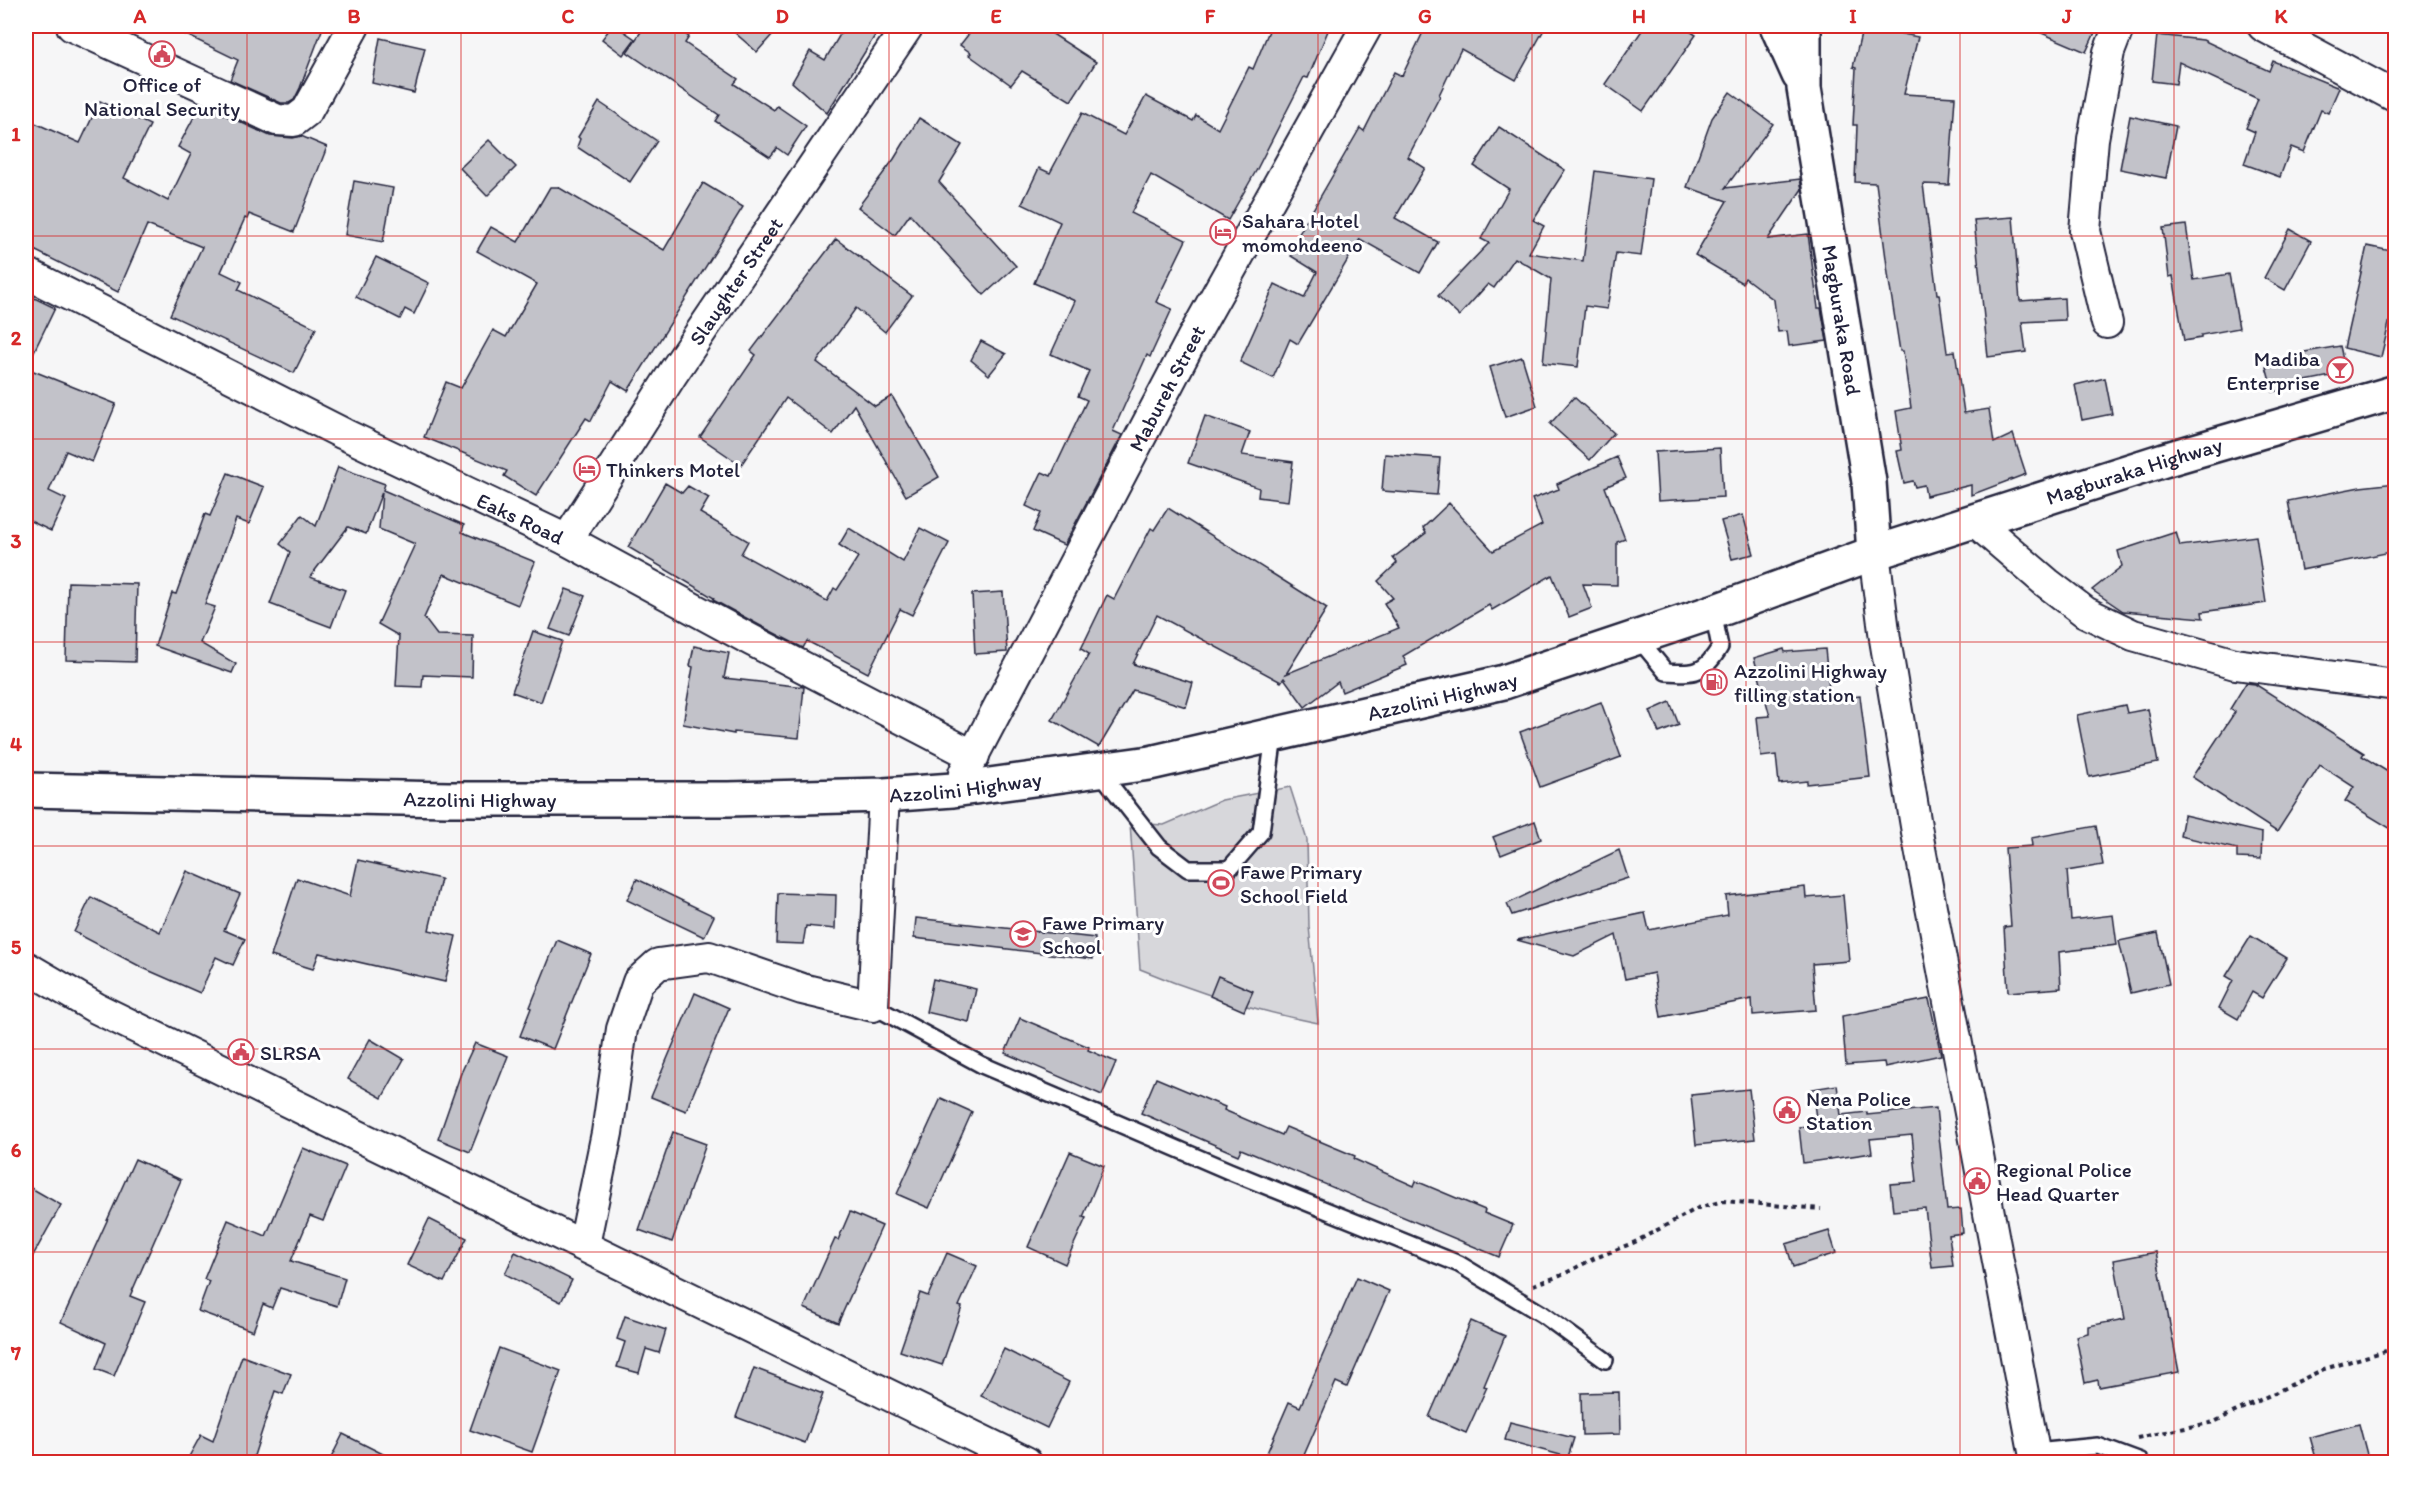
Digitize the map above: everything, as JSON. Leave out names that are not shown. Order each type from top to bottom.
[{"type":"main road","name":"Magburaka Road","points":[[1777,26],[1804,88]]},
{"type":"main road","name":"Magburaka Road","points":[[1804,26],[1804,88],[1869,482],[1874,553]]},
{"type":"main road","name":"Magburaka Highway","points":[[1874,553],[2164,460],[2396,392]]},
{"type":"main road","name":"Azzolini Highway","points":[[26,790],[448,799],[728,799],[884,795],[953,790],[1100,772],[1274,736],[1504,682],[1713,612],[1874,553]]},
{"type":"street","points":[[72,26],[277,120],[294,121],[307,111],[354,26]]},
{"type":"street","name":"Slaughter Street","points":[[567,540],[673,373],[908,26]]},
{"type":"street","name":"Mabureh Street","points":[[974,756],[1193,337],[1367,26]]},
{"type":"street","points":[[2107,323],[2085,231],[2093,139],[2109,52],[2119,26]]},
{"type":"street","points":[[2263,26],[2396,97]]},
{"type":"street","name":"Eaks Road","points":[[26,273],[344,434],[567,540],[751,640],[974,756]]},
{"type":"street","points":[[1976,522],[2047,583],[2085,612],[2133,635],[2235,664],[2396,685]]},
{"type":"street","points":[[1874,553],[1885,639],[1918,838],[2035,1457]]},
{"type":"street","points":[[953,790],[974,756]]},
{"type":"street","points":[[584,1245],[607,1133],[622,1029],[638,982],[658,964],[709,957],[802,990],[873,1006],[884,795]]},
{"type":"street","points":[[26,967],[96,1008],[584,1245],[697,1304],[1007,1458]]},
{"type":"lane","points":[[1638,638],[1666,672],[1695,674],[1712,662],[1720,647],[1713,612]]},
{"type":"lane","points":[[1100,772],[1160,847],[1188,869],[1229,869],[1261,832],[1274,736]]},
{"type":"lane","points":[[873,1006],[982,1065],[1229,1171],[1459,1264],[1515,1297],[1605,1360]]},
{"type":"lane","points":[[2035,1457],[2098,1446],[2141,1462]]},
{"type":"path","points":[[1515,1297],[1532,1286],[1560,1276],[1593,1259],[1635,1242],[1698,1208],[1715,1203],[1749,1202],[1821,1209]]},
{"type":"path","points":[[2098,1446],[2214,1422],[2324,1369],[2396,1348]]},
{"type":"shaded area","name":"Fawe Primary School Field","points":[[1290,787],[1307,840],[1309,926],[1318,1023],[1228,1000],[1140,969],[1130,823],[1164,825],[1222,800]]},
{"type":"building","points":[[168,26],[311,26],[322,30],[294,100],[281,103],[230,80],[238,60]]},
{"type":"building","points":[[612,26],[616,26],[635,39],[623,55],[602,39]]},
{"type":"building","points":[[645,26],[673,26],[689,37],[685,43],[738,79],[734,84],[774,110],[777,106],[806,126],[787,155],[777,148],[770,157],[715,121],[719,115],[627,52]]},
{"type":"building","points":[[727,26],[780,26],[757,52]]},
{"type":"building","points":[[845,26],[881,26],[827,113],[792,82],[810,51],[825,60]]},
{"type":"building","points":[[975,26],[1057,26],[1051,33],[1096,62],[1071,101],[1022,71],[1011,85],[969,55],[971,53],[960,45]]},
{"type":"building","points":[[1271,26],[1330,26],[1308,78],[1304,77],[1228,220],[1151,175],[1131,213],[1186,240],[1156,302],[1172,309],[1150,357],[1147,355],[1113,431],[1122,435],[1064,545],[1033,531],[1041,513],[1026,506],[1042,472],[1051,476],[1087,400],[1078,396],[1089,371],[1051,354],[1075,301],[1034,283],[1060,222],[1022,204],[1039,168],[1050,173],[1082,113],[1124,135],[1146,96],[1193,121],[1196,115],[1218,129],[1249,67],[1253,69]]},
{"type":"building","points":[[1426,26],[1546,26],[1516,80],[1461,49],[1440,96],[1408,157],[1425,168],[1395,218],[1438,242],[1420,273],[1360,239],[1298,344],[1290,339],[1273,378],[1240,362],[1275,284],[1304,298],[1317,272],[1291,256],[1300,241],[1296,239],[1360,128],[1364,131],[1394,72],[1402,76]]},
{"type":"building","points":[[1645,26],[1682,26],[1696,35],[1643,111],[1605,84]]},
{"type":"building","points":[[1863,26],[1918,37],[1904,94],[1955,97],[1949,185],[1923,184],[1947,352],[1955,351],[1964,413],[1989,409],[1994,443],[2013,434],[2026,474],[1971,495],[1971,485],[1926,496],[1924,485],[1915,487],[1913,481],[1904,483],[1897,451],[1902,450],[1896,411],[1911,408],[1903,351],[1900,351],[1889,281],[1876,183],[1855,182],[1857,125],[1853,125],[1856,68],[1853,67]]},
{"type":"building","points":[[2025,26],[2098,26],[2086,52]]},
{"type":"building","points":[[2157,35],[2203,40],[2269,71],[2273,61],[2339,88],[2328,113],[2321,110],[2304,152],[2291,147],[2280,177],[2244,164],[2255,132],[2246,128],[2258,99],[2179,62],[2176,84],[2152,81]]},
{"type":"building","points":[[380,38],[425,48],[414,93],[372,83]]},
{"type":"building","points":[[1730,92],[1773,124],[1725,188],[1800,179],[1802,189],[1768,239],[1808,234],[1818,308],[1821,308],[1827,341],[1789,346],[1787,331],[1778,332],[1774,300],[1745,278],[1742,283],[1695,255],[1727,201],[1687,187],[1712,118]]},
{"type":"building","points":[[100,101],[150,125],[124,178],[168,201],[191,154],[178,147],[201,104],[270,136],[293,138],[301,136],[327,147],[294,232],[249,214],[247,219],[245,218],[221,272],[242,282],[238,290],[316,328],[294,373],[170,315],[202,247],[147,225],[118,292],[26,246],[26,119],[80,143]]},
{"type":"building","points":[[599,102],[657,141],[630,182],[577,147],[580,139],[578,137]]},
{"type":"building","points":[[2130,116],[2176,126],[2166,178],[2120,169]]},
{"type":"building","points":[[919,118],[962,145],[939,182],[1016,266],[984,295],[910,214],[895,235],[858,207],[894,159]]},
{"type":"building","points":[[1499,127],[1565,170],[1533,220],[1544,226],[1529,253],[1583,261],[1595,171],[1651,179],[1641,256],[1616,253],[1607,309],[1585,306],[1578,367],[1543,363],[1551,279],[1515,258],[1494,288],[1488,284],[1459,316],[1438,296],[1489,243],[1481,239],[1509,189],[1474,166]]},
{"type":"building","points":[[489,140],[516,167],[487,196],[460,168]]},
{"type":"building","points":[[354,181],[393,188],[383,242],[345,235]]},
{"type":"building","points":[[703,183],[743,207],[628,391],[612,381],[591,421],[586,418],[536,496],[504,476],[507,471],[424,437],[446,382],[461,388],[493,330],[506,337],[537,284],[477,251],[491,227],[518,242],[550,187],[558,187],[664,250]]},
{"type":"building","points":[[2013,217],[2020,301],[2064,298],[2065,320],[2022,322],[2026,352],[1988,357],[1974,220]]},
{"type":"building","points":[[2186,225],[2194,280],[2229,274],[2239,328],[2201,335],[2201,338],[2184,341],[2173,276],[2169,277],[2163,228]]},
{"type":"building","points":[[2290,229],[2311,241],[2285,290],[2264,278]]},
{"type":"building","points":[[836,239],[912,296],[885,332],[856,308],[817,362],[875,406],[892,396],[939,477],[906,496],[854,405],[833,434],[786,398],[741,465],[700,437],[756,355],[751,351]]},
{"type":"building","points":[[2367,246],[2396,252],[2396,294],[2381,357],[2344,348]]},
{"type":"building","points":[[376,257],[429,283],[414,314],[405,309],[400,319],[356,297]]},
{"type":"building","points":[[26,294],[55,308],[26,368]]},
{"type":"building","points":[[981,341],[1006,354],[989,375],[971,360]]},
{"type":"building","points":[[2340,346],[2346,373],[2300,382],[2301,384],[2273,392],[2266,367],[2305,356],[2305,352]]},
{"type":"building","points":[[1522,357],[1537,406],[1505,417],[1490,367]]},
{"type":"building","points":[[26,368],[116,404],[92,462],[66,451],[49,491],[66,499],[51,531],[26,519]]},
{"type":"building","points":[[2105,378],[2112,414],[2082,420],[2075,385]]},
{"type":"building","points":[[1574,397],[1614,433],[1590,460],[1550,424]]},
{"type":"building","points":[[1205,416],[1250,432],[1242,455],[1293,462],[1288,501],[1258,497],[1259,488],[1188,463]]},
{"type":"building","points":[[1720,448],[1723,497],[1658,501],[1655,452]]},
{"type":"building","points":[[1385,454],[1440,458],[1437,495],[1382,491]]},
{"type":"building","points":[[1617,457],[1626,478],[1605,487],[1625,539],[1617,542],[1617,585],[1583,584],[1592,608],[1569,617],[1552,575],[1492,610],[1489,605],[1403,656],[1407,665],[1342,692],[1338,682],[1305,707],[1284,678],[1281,682],[1157,615],[1133,664],[1193,683],[1186,707],[1133,690],[1099,747],[1052,720],[1089,654],[1081,649],[1107,595],[1114,599],[1151,528],[1154,530],[1168,508],[1327,608],[1286,674],[1399,628],[1384,603],[1393,598],[1378,581],[1397,563],[1393,558],[1426,533],[1423,528],[1449,503],[1493,551],[1542,525],[1532,499],[1559,489],[1557,484]]},
{"type":"building","points":[[338,467],[385,484],[383,490],[464,525],[462,532],[535,562],[518,605],[444,574],[424,618],[437,635],[473,636],[472,677],[423,675],[422,687],[396,686],[399,636],[378,624],[415,544],[379,529],[382,492],[366,534],[348,527],[310,577],[345,590],[331,627],[270,604],[290,552],[280,544],[302,515],[316,526]]},
{"type":"building","points":[[228,473],[264,487],[249,524],[236,519],[205,604],[215,607],[200,643],[236,664],[232,673],[155,646],[172,593],[176,594],[205,514],[210,516]]},
{"type":"building","points":[[665,483],[682,493],[688,486],[709,498],[700,513],[748,541],[741,554],[827,601],[834,588],[837,590],[858,557],[839,545],[849,528],[903,562],[920,528],[949,543],[912,615],[900,609],[868,673],[807,641],[803,648],[759,625],[713,600],[714,598],[628,547]]},
{"type":"building","points":[[2396,483],[2396,551],[2301,570],[2288,501],[2360,487]]},
{"type":"building","points":[[1743,515],[1754,554],[1732,559],[1721,521]]},
{"type":"building","points":[[2176,532],[2180,546],[2256,536],[2266,603],[2202,612],[2203,618],[2123,611],[2092,590],[2122,566],[2118,551]]},
{"type":"building","points":[[68,582],[137,584],[135,662],[66,660]]},
{"type":"building","points":[[566,589],[585,596],[569,636],[550,629]]},
{"type":"building","points":[[1003,592],[1007,652],[975,654],[972,594]]},
{"type":"building","points":[[533,631],[562,641],[541,702],[512,692]]},
{"type":"building","points":[[694,646],[729,653],[724,678],[804,687],[799,738],[734,732],[734,734],[683,724],[693,667],[690,666]]},
{"type":"building","points":[[1784,649],[1785,652],[1825,649],[1830,699],[1860,696],[1870,777],[1807,784],[1807,781],[1779,784],[1776,755],[1761,757],[1757,717],[1770,716],[1754,658]]},
{"type":"building","points":[[2246,683],[2255,684],[2364,753],[2362,756],[2396,777],[2396,832],[2345,801],[2354,787],[2320,765],[2277,832],[2192,777],[2235,712],[2230,709]]},
{"type":"building","points":[[1601,702],[1621,757],[1540,787],[1520,732]]},
{"type":"building","points":[[1670,702],[1679,725],[1659,733],[1650,711]]},
{"type":"building","points":[[2125,705],[2127,713],[2148,709],[2158,763],[2089,777],[2077,715]]},
{"type":"building","points":[[2184,815],[2262,833],[2261,859],[2237,858],[2237,849],[2180,836]]},
{"type":"building","points":[[1535,821],[1541,839],[1501,855],[1493,837]]},
{"type":"building","points":[[2096,826],[2103,865],[2067,871],[2071,920],[2113,915],[2117,945],[2059,952],[2061,988],[2008,992],[2004,927],[2011,926],[2005,848],[2032,846],[2031,838]]},
{"type":"building","points":[[1619,850],[1628,878],[1512,915],[1507,904]]},
{"type":"building","points":[[358,860],[441,879],[429,930],[456,936],[445,982],[319,953],[313,969],[271,956],[297,878],[350,896]]},
{"type":"building","points":[[187,871],[240,894],[224,930],[245,939],[233,965],[216,957],[200,993],[143,968],[74,932],[91,897],[160,932]]},
{"type":"building","points":[[637,879],[714,916],[704,937],[627,900]]},
{"type":"building","points":[[1805,887],[1806,898],[1843,895],[1849,961],[1812,964],[1816,1010],[1753,1015],[1752,999],[1661,1017],[1654,973],[1625,979],[1616,935],[1574,956],[1517,940],[1645,913],[1649,930],[1728,915],[1726,896]]},
{"type":"building","points":[[778,893],[836,895],[835,929],[806,926],[803,944],[776,943]]},
{"type":"building","points":[[916,918],[1095,938],[1093,959],[914,938]]},
{"type":"building","points":[[2158,933],[2169,984],[2131,993],[2119,941]]},
{"type":"building","points":[[2251,936],[2287,958],[2262,998],[2252,992],[2238,1019],[2219,1008],[2233,980],[2226,976]]},
{"type":"building","points":[[557,940],[591,954],[553,1049],[520,1036]]},
{"type":"building","points":[[1218,976],[1253,991],[1244,1011],[1210,996]]},
{"type":"building","points":[[933,979],[976,989],[969,1022],[926,1012]]},
{"type":"building","points":[[695,993],[729,1008],[686,1111],[651,1097]]},
{"type":"building","points":[[1929,999],[1941,1055],[1885,1067],[1884,1062],[1846,1065],[1842,1016]]},
{"type":"building","points":[[1020,1018],[1089,1047],[1088,1050],[1116,1062],[1102,1095],[1005,1053]]},
{"type":"building","points":[[370,1039],[404,1059],[382,1098],[348,1079]]},
{"type":"building","points":[[475,1043],[508,1056],[470,1152],[438,1139],[461,1073]]},
{"type":"building","points":[[1156,1078],[1225,1107],[1224,1110],[1282,1135],[1286,1127],[1355,1156],[1354,1159],[1414,1186],[1416,1181],[1485,1210],[1484,1213],[1513,1225],[1499,1257],[1241,1149],[1238,1155],[1141,1113]]},
{"type":"building","points":[[1837,1085],[1841,1115],[1867,1112],[1867,1115],[1936,1108],[1947,1210],[1961,1209],[1963,1233],[1949,1235],[1953,1266],[1932,1268],[1925,1208],[1893,1211],[1890,1184],[1917,1182],[1912,1135],[1870,1139],[1872,1153],[1803,1163],[1799,1127],[1817,1125],[1812,1089]]},
{"type":"building","points":[[1749,1089],[1755,1139],[1696,1145],[1691,1095]]},
{"type":"building","points":[[941,1098],[972,1112],[929,1208],[897,1194]]},
{"type":"building","points":[[673,1132],[706,1144],[672,1242],[639,1230]]},
{"type":"building","points":[[303,1148],[346,1166],[323,1221],[310,1216],[291,1261],[345,1278],[337,1306],[280,1288],[272,1308],[263,1304],[253,1331],[198,1311],[209,1281],[204,1279],[228,1220],[266,1236]]},
{"type":"building","points":[[1070,1152],[1104,1166],[1083,1217],[1086,1218],[1065,1264],[1028,1247]]},
{"type":"building","points":[[135,1159],[181,1180],[130,1296],[145,1302],[114,1376],[96,1369],[106,1343],[61,1322]]},
{"type":"building","points":[[26,1185],[61,1205],[26,1268]]},
{"type":"building","points":[[850,1212],[882,1226],[838,1323],[804,1308],[835,1239],[838,1240]]},
{"type":"building","points":[[429,1219],[467,1238],[444,1282],[407,1265]]},
{"type":"building","points":[[1829,1231],[1836,1253],[1793,1267],[1786,1244]]},
{"type":"building","points":[[515,1252],[572,1280],[561,1302],[505,1274]]},
{"type":"building","points":[[2156,1252],[2179,1372],[2099,1387],[2098,1380],[2085,1383],[2076,1336],[2088,1333],[2088,1326],[2125,1319],[2114,1260]]},
{"type":"building","points":[[947,1253],[977,1266],[959,1306],[962,1307],[942,1365],[900,1351],[920,1293],[928,1296]]},
{"type":"building","points":[[1357,1277],[1389,1291],[1347,1387],[1336,1382],[1301,1462],[1263,1462],[1289,1402],[1300,1407]]},
{"type":"building","points":[[625,1316],[666,1330],[659,1353],[646,1349],[639,1373],[617,1367],[625,1342],[617,1339]]},
{"type":"building","points":[[1471,1321],[1505,1336],[1484,1386],[1487,1387],[1466,1433],[1429,1417]]},
{"type":"building","points":[[499,1348],[561,1371],[532,1452],[470,1430]]},
{"type":"building","points":[[1004,1349],[1069,1382],[1047,1428],[981,1396]]},
{"type":"building","points":[[242,1356],[291,1374],[283,1394],[275,1391],[252,1462],[186,1462],[201,1435],[213,1441]]},
{"type":"building","points":[[754,1368],[823,1394],[805,1443],[736,1417]]},
{"type":"building","points":[[1619,1392],[1620,1434],[1582,1435],[1581,1393]]},
{"type":"building","points":[[1510,1422],[1574,1438],[1568,1457],[1505,1440]]},
{"type":"building","points":[[2359,1424],[2369,1462],[2317,1462],[2310,1437]]},
{"type":"building","points":[[343,1434],[399,1462],[329,1462]]},
{"type":"place","name":"Office of National Security","points":[[162,54]]},
{"type":"place","name":"Sahara Hotel momohdeeno","points":[[1223,232]]},
{"type":"place","name":"Madiba Enterprise","points":[[2340,370]]},
{"type":"place","name":"Thinkers Motel","points":[[587,469]]},
{"type":"place","name":"Azzolini Highway filling station","points":[[1714,682]]},
{"type":"place","name":"Fawe Primary School Field","points":[[1221,883]]},
{"type":"place","name":"Fawe Primary School","points":[[1023,934]]},
{"type":"place","name":"SLRSA","points":[[241,1052]]},
{"type":"place","name":"Nena Police Station","points":[[1787,1110]]},
{"type":"place","name":"Regional Police Head Quarter","points":[[1977,1181]]}]
